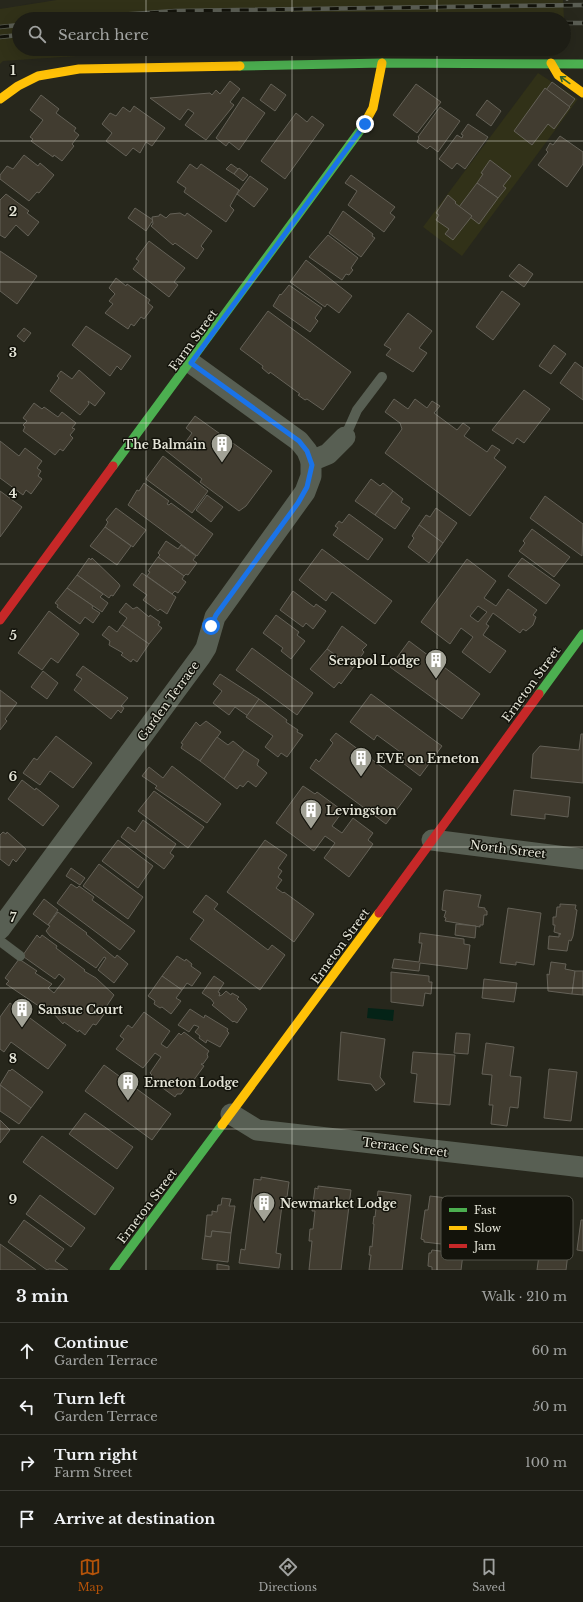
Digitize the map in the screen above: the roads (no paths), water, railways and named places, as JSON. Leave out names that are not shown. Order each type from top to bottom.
[{"type":"street","points":[[0,99],[18,86],[38,76],[80,69],[382,63],[583,64]]},
{"type":"street","name":"Farm Street","points":[[0,620],[191,363],[365,124],[373,108],[382,63]]},
{"type":"street","points":[[551,63],[558,75],[583,93]]},
{"type":"street","points":[[191,363],[299,441],[307,451],[311,462],[328,454],[345,437]]},
{"type":"street","name":"Garden Terrace","points":[[0,929],[201,656],[206,648],[215,617],[305,492],[311,476],[311,462]]},
{"type":"street","name":"Erneton Street","points":[[114,1270],[231,1114],[583,634]]},
{"type":"street","name":"North Street","points":[[432,840],[583,858]]},
{"type":"street","name":"Terrace Street","points":[[231,1114],[257,1130],[583,1168]]},
{"type":"lane","points":[[345,437],[357,410],[382,377]]},
{"type":"lane","points":[[0,941],[20,956]]},
{"type":"railway","points":[[161,12],[583,5]]},
{"type":"railway","points":[[571,23],[583,23]]},
{"type":"railway","points":[[0,27],[12,26]]},
{"type":"railway","points":[[0,37],[12,36]]},
{"type":"place","name":"The Balmain","points":[[222,464]]},
{"type":"place","name":"Serapol Lodge","points":[[436,680]]},
{"type":"place","name":"EVE on Erneton","points":[[361,778]]},
{"type":"place","name":"Levingston","points":[[311,830]]},
{"type":"place","name":"Sansue Court","points":[[22,1028]]},
{"type":"place","name":"Erneton Lodge","points":[[128,1102]]},
{"type":"place","name":"Newmarket Lodge","points":[[264,1222]]}]
